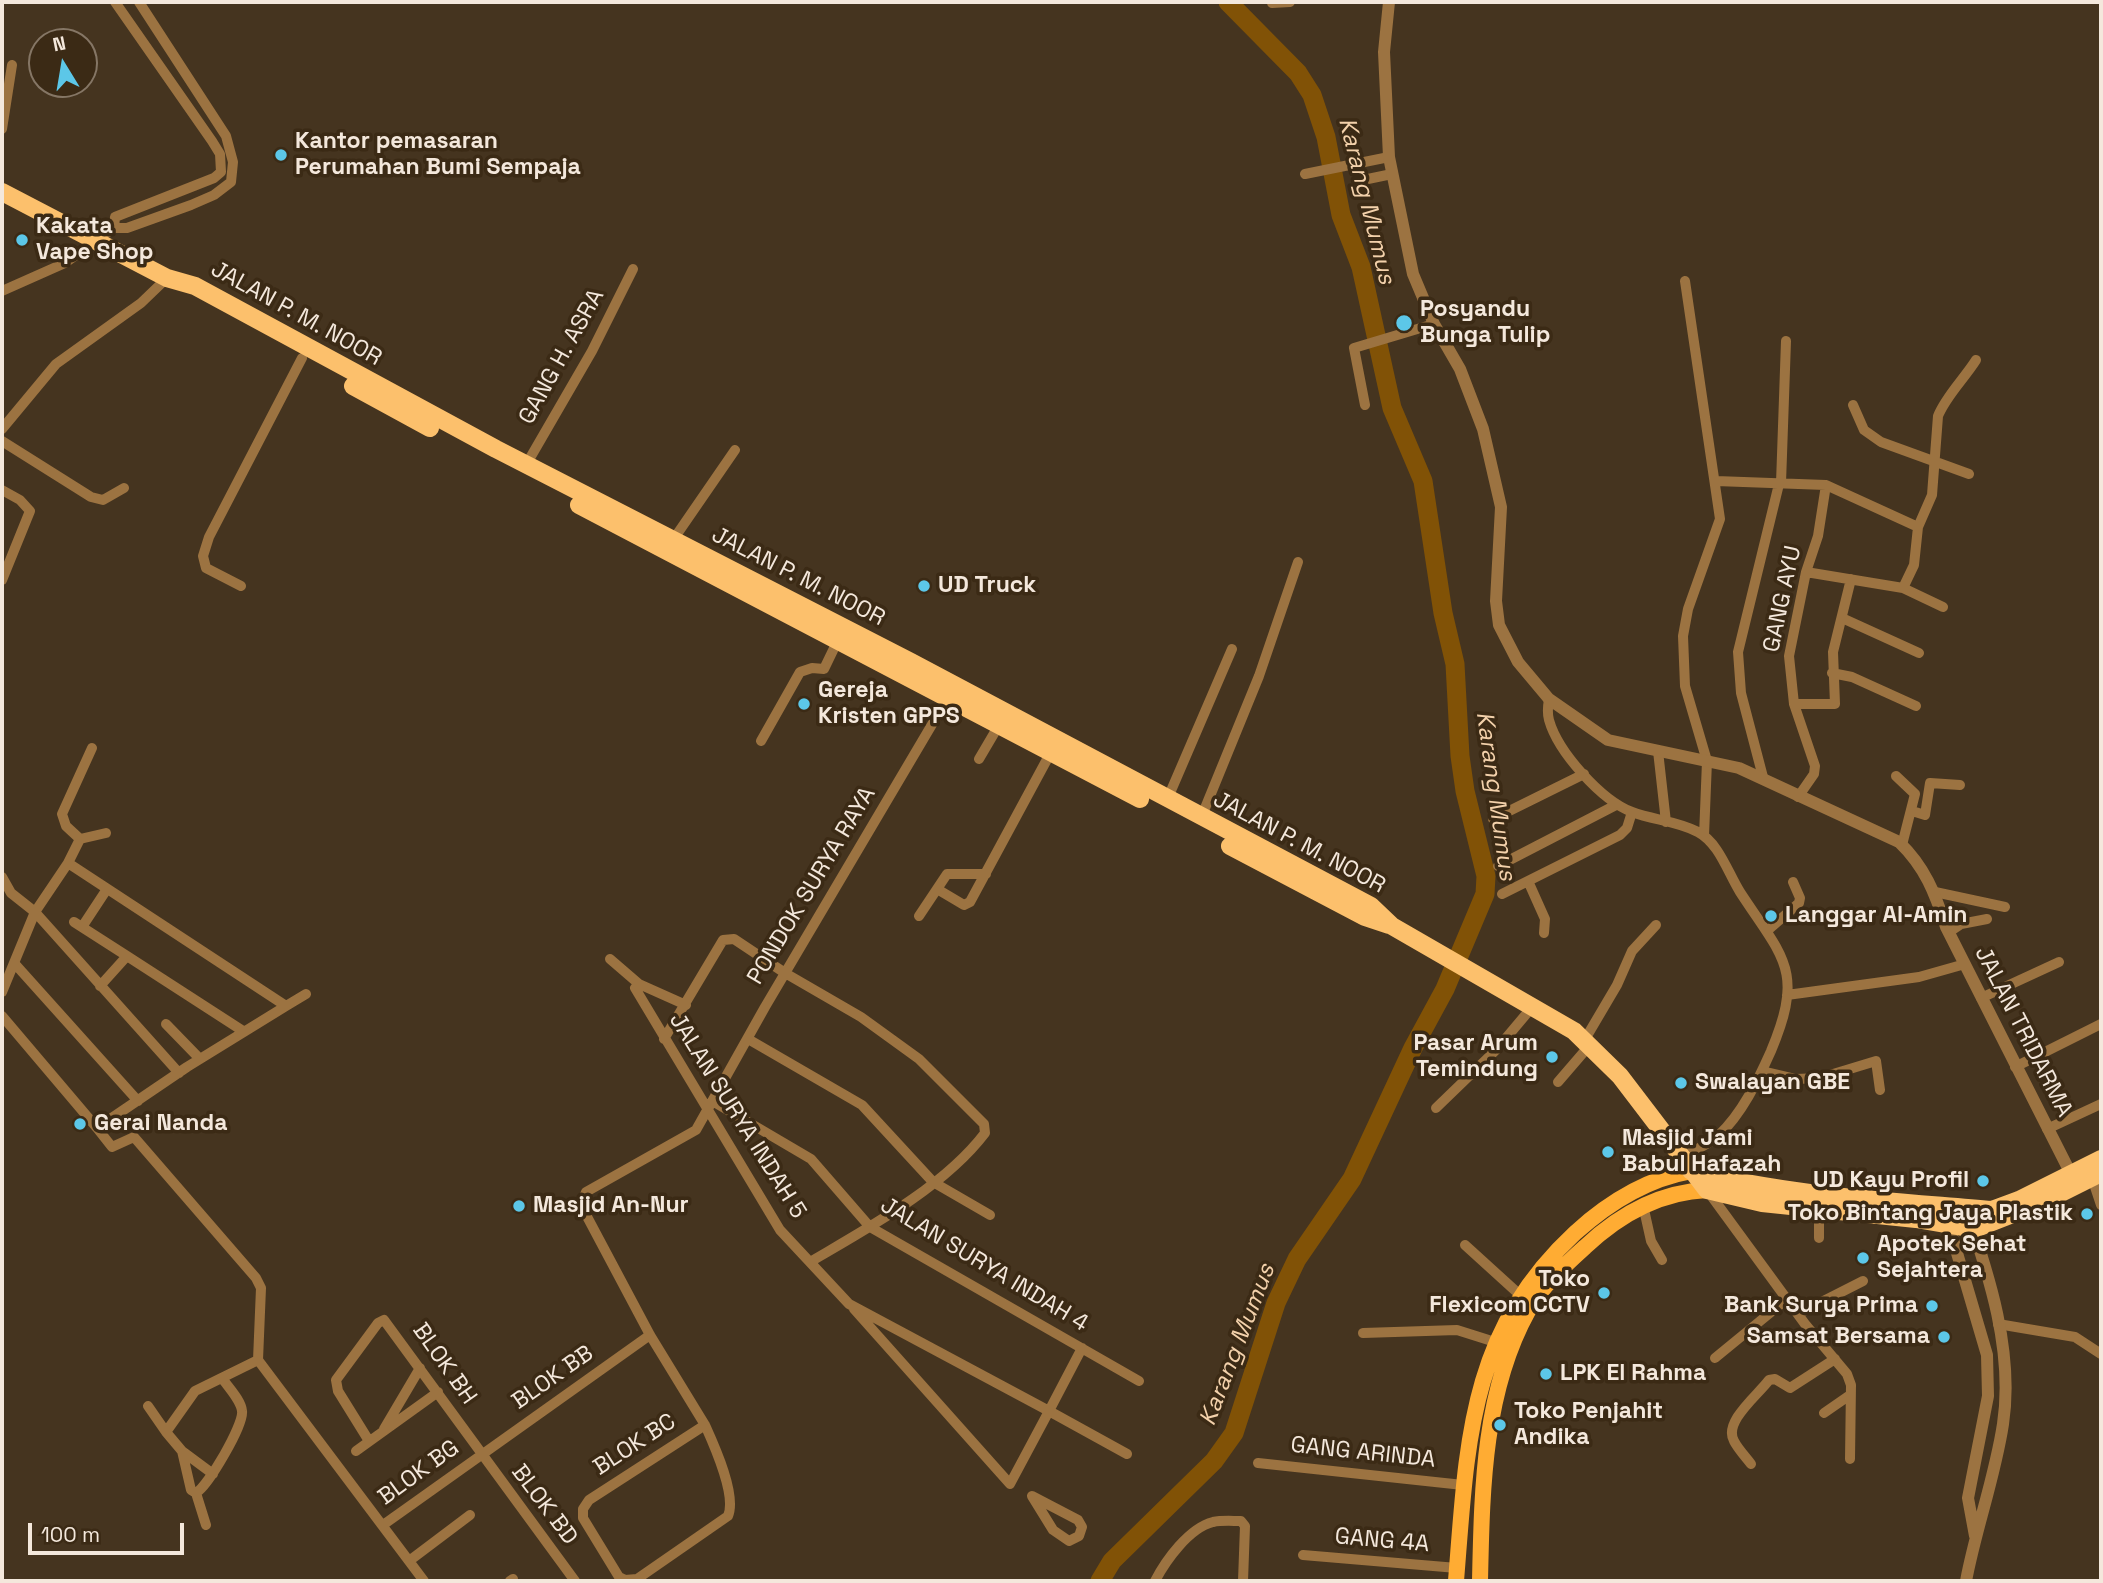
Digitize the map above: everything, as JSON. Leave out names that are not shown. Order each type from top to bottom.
[{"type":"highway","name":"JALAN P. M. NOOR","points":[[2,192],[171,280],[195,286],[328,366],[1163,802],[1365,917],[1392,926],[1533,1006],[1567,1026],[1620,1076],[1707,1190]]},
{"type":"highway","name":"JALAN P. M. NOOR","points":[[171,280],[183,291],[302,358],[328,366],[526,465],[675,546],[838,640],[951,692],[999,725],[1051,752],[1201,818],[1371,906],[1392,926]]},
{"type":"highway","points":[[1686,1164],[1741,1184],[1992,1210],[2101,1159]]},
{"type":"highway","points":[[1707,1190],[1762,1203],[1974,1229],[2002,1220],[2096,1175]]},
{"type":"main road","points":[[1457,1575],[1464,1485],[1475,1408],[1495,1342],[1520,1295],[1561,1246],[1607,1206],[1686,1164]]},
{"type":"main road","points":[[1480,1581],[1482,1489],[1488,1443],[1506,1365],[1528,1310],[1596,1237],[1643,1205],[1675,1193],[1707,1190]]},
{"type":"street","points":[[115,2],[212,141],[220,154],[221,172]]},
{"type":"street","points":[[2,291],[65,263],[114,228],[127,228],[214,195],[227,187],[233,171],[231,147],[215,116],[139,2]]},
{"type":"street","points":[[1272,3],[1290,2]]},
{"type":"street","name":"JALAN TRIDARMA","points":[[1390,2],[1384,52],[1392,174],[1413,274],[1434,324],[1460,369],[1483,429],[1501,507],[1496,600],[1499,625],[1518,662],[1549,699],[1608,740],[1763,776],[1798,797],[1869,827],[1902,845],[1923,869],[1935,891],[1949,932],[2071,1174]]},
{"type":"street","points":[[2,129],[12,65]]},
{"type":"street","points":[[1308,173],[1389,157]]},
{"type":"street","points":[[114,228],[115,217],[214,178],[221,172],[233,171]]},
{"type":"street","points":[[1363,180],[1392,174]]},
{"type":"street","name":"GANG H. ASRA","points":[[526,465],[592,351],[633,269]]},
{"type":"street","points":[[2,429],[56,364],[171,280]]},
{"type":"street","points":[[1685,281],[1698,387],[1716,481],[1720,519],[1688,609],[1683,636],[1685,686],[1707,761],[1704,836]]},
{"type":"street","points":[[1365,405],[1353,351],[1355,347],[1387,340],[1434,324]]},
{"type":"street","points":[[1763,776],[1741,693],[1738,652],[1780,484],[1786,341]]},
{"type":"street","points":[[242,586],[206,568],[202,555],[246,460],[302,358]]},
{"type":"street","points":[[1903,588],[1914,565],[1918,527],[1933,495],[1938,416],[1976,360]]},
{"type":"street","points":[[1853,405],[1857,419],[1868,434],[1969,474]]},
{"type":"street","points":[[2,441],[91,497],[103,500],[124,488]]},
{"type":"street","points":[[675,546],[735,450]]},
{"type":"street","points":[[1716,481],[1826,485],[1918,527]]},
{"type":"street","name":"GANG AYU","points":[[1798,797],[1815,771],[1794,704],[1789,656],[1806,572],[1818,536],[1826,485]]},
{"type":"street","points":[[2,490],[20,500],[30,511],[2,580]]},
{"type":"street","points":[[1201,818],[1259,676],[1298,562]]},
{"type":"street","points":[[1806,572],[1903,588],[1943,607]]},
{"type":"street","points":[[1794,704],[1834,705],[1833,652],[1851,579]]},
{"type":"street","points":[[1842,618],[1919,653]]},
{"type":"street","points":[[761,741],[800,672],[809,668],[824,669],[838,640]]},
{"type":"street","points":[[1163,802],[1232,649]]},
{"type":"street","points":[[1832,673],[1852,677],[1916,706]]},
{"type":"street","name":"PONDOK SURYA RAYA","points":[[712,1106],[785,973],[951,692]]},
{"type":"street","points":[[1549,699],[1544,718],[1584,774],[1616,804],[1704,836],[1722,858],[1787,965],[1787,995],[1782,1025],[1762,1071],[1734,1118],[1686,1164]]},
{"type":"street","points":[[978,759],[999,725]]},
{"type":"street","points":[[80,839],[66,826],[62,814],[92,748]]},
{"type":"street","points":[[1658,751],[1666,822]]},
{"type":"street","points":[[937,888],[964,905],[970,902],[1051,752]]},
{"type":"street","points":[[1493,819],[1584,774]]},
{"type":"street","points":[[1896,776],[1914,790],[1912,811],[1902,845]]},
{"type":"street","points":[[1912,811],[1925,815],[1930,783],[1960,785]]},
{"type":"street","points":[[1498,866],[1616,804]]},
{"type":"street","points":[[1502,894],[1620,835],[1627,828],[1632,812]]},
{"type":"street","points":[[80,839],[106,833]]},
{"type":"street","points":[[2,992],[40,904],[68,863],[80,839]]},
{"type":"street","points":[[68,863],[286,1006]]},
{"type":"street","points":[[919,916],[947,874],[986,874]]},
{"type":"street","points":[[2,877],[6,892],[40,904],[103,982],[191,1065]]},
{"type":"street","points":[[1528,881],[1545,919],[1544,933]]},
{"type":"street","points":[[1768,930],[1799,903],[1800,898],[1793,882]]},
{"type":"street","points":[[107,888],[78,925],[243,1031]]},
{"type":"street","points":[[1935,891],[2005,907]]},
{"type":"street","points":[[1949,932],[1961,924],[1987,919]]},
{"type":"street","points":[[1559,1082],[1587,1043],[1632,951],[1656,925]]},
{"type":"street","points":[[664,1039],[720,944],[727,939],[734,939],[785,973],[861,1017],[909,1052],[984,1124],[985,1133],[979,1142],[933,1182],[870,1227],[810,1262]]},
{"type":"street","points":[[103,982],[127,956]]},
{"type":"street","points":[[610,959],[639,984]]},
{"type":"street","points":[[1981,998],[2059,962]]},
{"type":"street","points":[[15,964],[138,1101]]},
{"type":"street","points":[[1787,995],[1919,977],[1965,964]]},
{"type":"street","name":"JALAN SURYA INDAH 5","points":[[685,1005],[639,984],[635,990],[664,1039],[712,1106],[780,1230],[1010,1484],[1078,1520],[1082,1527],[1079,1536],[1069,1541],[1060,1538],[1032,1496]]},
{"type":"street","points":[[97,1128],[243,1031],[306,994]]},
{"type":"street","points":[[1436,1108],[1496,1050],[1533,1006]]},
{"type":"street","points":[[2,1016],[112,1147],[134,1136],[256,1278],[261,1288],[258,1360],[424,1581]]},
{"type":"street","points":[[166,1024],[191,1065]]},
{"type":"street","points":[[2015,1067],[2101,1024]]},
{"type":"street","points":[[748,1039],[862,1105],[933,1182],[990,1215]]},
{"type":"street","points":[[1762,1071],[1796,1079],[1820,1078],[1876,1061],[1880,1090]]},
{"type":"street","points":[[2048,1129],[2101,1104]]},
{"type":"street","name":"JALAN SURYA INDAH 4","points":[[712,1106],[811,1159],[870,1227],[1139,1381]]},
{"type":"street","name":"BLOK BC","points":[[705,1425],[589,1500],[583,1509],[583,1518],[619,1577],[625,1580],[637,1579],[728,1516],[731,1503],[716,1450],[705,1425],[650,1335],[583,1209],[583,1198],[586,1192],[687,1138],[712,1106]]},
{"type":"street","points":[[2096,1175],[2101,1205]]},
{"type":"street","points":[[1707,1190],[1798,1314],[1847,1374],[1850,1395],[1850,1459]]},
{"type":"street","points":[[1643,1205],[1651,1241],[1662,1260]]},
{"type":"street","points":[[1944,1206],[1987,1355],[1989,1396],[1968,1498],[1975,1536]]},
{"type":"street","points":[[1966,1208],[1985,1271],[2006,1365],[2003,1424],[1966,1581]]},
{"type":"street","points":[[1819,1209],[1819,1238]]},
{"type":"street","points":[[1465,1245],[1520,1295]]},
{"type":"street","points":[[1966,1275],[1985,1271]]},
{"type":"street","points":[[1798,1314],[1863,1281]]},
{"type":"street","points":[[1715,1358],[1787,1299]]},
{"type":"street","name":"JALAN SURYA INDAH 5","points":[[849,1304],[1127,1454]]},
{"type":"street","name":"BLOK BH","points":[[369,1441],[338,1391],[337,1377],[381,1320],[388,1321],[480,1454]]},
{"type":"street","points":[[1998,1324],[2075,1337],[2101,1354]]},
{"type":"street","points":[[1363,1333],[1457,1331],[1495,1342]]},
{"type":"street","name":"BLOK BB","points":[[480,1454],[650,1335]]},
{"type":"street","points":[[1010,1484],[1082,1348]]},
{"type":"street","points":[[1751,1464],[1731,1433],[1735,1421],[1769,1380],[1775,1379],[1790,1388],[1835,1359]]},
{"type":"street","points":[[166,1432],[195,1391],[258,1360]]},
{"type":"street","points":[[381,1433],[420,1368]]},
{"type":"street","points":[[196,1493],[213,1474],[242,1418],[241,1406],[222,1378]]},
{"type":"street","points":[[356,1451],[438,1392]]},
{"type":"street","points":[[1824,1413],[1850,1395]]},
{"type":"street","points":[[148,1406],[182,1451],[213,1474]]},
{"type":"street","points":[[1984,1421],[2003,1424]]},
{"type":"street","points":[[182,1451],[191,1490],[196,1493],[206,1525]]},
{"type":"street","name":"BLOK BG","points":[[383,1525],[480,1454]]},
{"type":"street","name":"BLOK BD","points":[[480,1454],[575,1581]]},
{"type":"street","name":"GANG ARINDA","points":[[1258,1463],[1464,1485]]},
{"type":"street","points":[[409,1561],[470,1515]]},
{"type":"street","points":[[1155,1581],[1182,1543],[1210,1522],[1241,1521],[1245,1526],[1243,1581]]},
{"type":"street","name":"GANG 4A","points":[[1303,1555],[1457,1575]]},
{"type":"waterway","name":"Karang Mumus","points":[[1100,1581],[1112,1561],[1214,1461],[1234,1433],[1276,1303],[1297,1259],[1352,1179],[1413,1048],[1445,989],[1485,894],[1486,876],[1465,791],[1460,756],[1455,664],[1443,613],[1423,481],[1392,408],[1361,267],[1341,215],[1326,137],[1312,95],[1298,73],[1228,2]]},
{"type":"place","name":"Kantor pemasaran Perumahan Bumi Sempaja","points":[[281,155]]},
{"type":"place","name":"Kakata Vape Shop","points":[[22,240]]},
{"type":"place","name":"Posyandu Bunga Tulip","points":[[1404,323]]},
{"type":"place","name":"UD Truck","points":[[924,586]]},
{"type":"place","name":"Gereja Kristen GPPS","points":[[804,704]]},
{"type":"place","name":"Langgar Al-Amin","points":[[1771,916]]},
{"type":"place","name":"Pasar Arum Temindung","points":[[1552,1057]]},
{"type":"place","name":"Swalayan GBE","points":[[1681,1083]]},
{"type":"place","name":"Gerai Nanda","points":[[80,1124]]},
{"type":"place","name":"Masjid Jami Babul Hafazah","points":[[1608,1152]]},
{"type":"place","name":"UD Kayu Profil","points":[[1983,1181]]},
{"type":"place","name":"Masjid An-Nur","points":[[519,1206]]},
{"type":"place","name":"Toko Bintang Jaya Plastik","points":[[2087,1214]]},
{"type":"place","name":"Apotek Sehat Sejahtera","points":[[1863,1258]]},
{"type":"place","name":"Toko Flexicom CCTV","points":[[1604,1293]]},
{"type":"place","name":"Bank Surya Prima","points":[[1932,1306]]},
{"type":"place","name":"Samsat Bersama","points":[[1944,1337]]},
{"type":"place","name":"LPK El Rahma","points":[[1546,1374]]},
{"type":"place","name":"Toko Penjahit Andika","points":[[1500,1425]]}]
